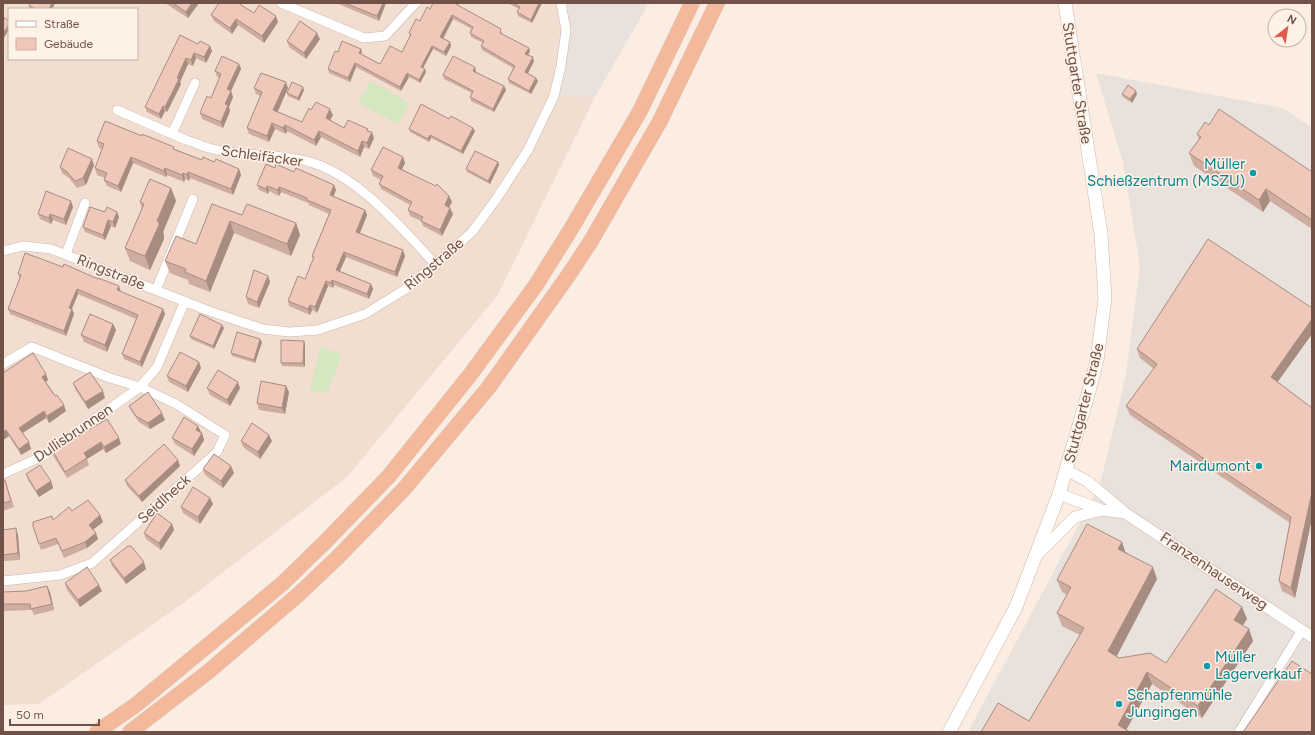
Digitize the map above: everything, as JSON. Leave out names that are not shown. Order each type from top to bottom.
[{"type":"highway","points":[[97,732],[137,704],[283,583],[389,476],[470,375],[540,278],[571,230],[640,111],[692,3]]},
{"type":"highway","points":[[130,732],[208,672],[299,594],[333,562],[404,489],[489,387],[592,241],[660,121],[717,3]]},
{"type":"main road","name":"Stuttgarter Straße","points":[[949,732],[1016,607],[1059,494],[1097,360],[1105,299],[1101,234],[1065,3]]},
{"type":"street","points":[[281,3],[364,38],[385,36],[416,3]]},
{"type":"street","name":"Ringstraße","points":[[3,251],[23,246],[51,249],[185,301],[263,329],[289,332],[318,330],[366,314],[404,290],[472,232],[497,198],[528,150],[554,96],[561,66],[566,30],[561,3]]},
{"type":"street","points":[[172,134],[195,83]]},
{"type":"street","name":"Schleifäcker","points":[[117,110],[209,148],[253,156],[289,157],[317,164],[331,170],[350,182],[379,205],[436,264]]},
{"type":"street","name":"Ringstraße","points":[[156,290],[193,199]]},
{"type":"street","name":"Ringstraße","points":[[66,254],[85,204]]},
{"type":"street","name":"Dullisbrunnen","points":[[3,474],[43,456],[140,387],[157,367],[185,301]]},
{"type":"street","points":[[3,364],[32,347],[110,378],[140,387]]},
{"type":"street","name":"Seidlheck","points":[[3,581],[60,575],[92,563],[216,452],[225,435],[176,404],[140,387]]},
{"type":"street","name":"Franzenhauserweg","points":[[1066,470],[1087,481],[1125,512],[1312,637]]},
{"type":"street","name":"Franzenhauserweg","points":[[1059,494],[1102,510],[1125,512]]},
{"type":"street","points":[[1036,556],[1075,517],[1102,510]]},
{"type":"street","points":[[1239,732],[1302,630]]},
{"type":"shaded area","points":[[3,3],[561,3],[566,30],[554,96],[595,97],[497,296],[347,477],[182,604],[39,704],[3,705]]},
{"type":"shaded area","points":[[561,3],[649,3],[595,97],[554,96],[566,30]]},
{"type":"shaded area","points":[[1096,73],[1283,108],[1312,128],[1312,732],[968,732],[1100,485],[1126,375],[1140,266],[1123,162]]},
{"type":"green space","points":[[370,81],[410,103],[398,124],[358,103]]},
{"type":"green space","points":[[320,347],[342,354],[328,392],[310,392]]},
{"type":"building","points":[[31,3],[52,3],[50,8],[34,8],[29,6]]},
{"type":"building","points":[[173,3],[192,3],[186,12]]},
{"type":"building","points":[[219,3],[238,3],[254,13],[259,5],[276,16],[262,36],[236,19],[230,28],[211,15]]},
{"type":"building","points":[[345,3],[383,3],[377,16]]},
{"type":"building","points":[[433,3],[454,3],[501,29],[500,33],[529,48],[525,54],[533,57],[525,72],[536,78],[529,91],[508,79],[515,66],[481,46],[484,41],[470,33],[473,27],[452,15],[440,37],[450,42],[444,52],[432,46],[421,67],[425,69],[419,80],[407,73],[400,87],[355,63],[348,78],[328,69],[335,51],[338,52],[342,41],[361,49],[359,53],[380,64],[390,46],[402,52],[411,34],[409,33],[416,19],[420,21],[427,7],[430,9]]},
{"type":"building","points":[[513,3],[539,3],[531,20],[517,12],[520,7]]},
{"type":"building","points":[[3,17],[8,20],[8,26],[3,34]]},
{"type":"building","points":[[300,21],[317,33],[304,53],[287,41]]},
{"type":"building","points":[[180,35],[198,44],[200,41],[210,46],[204,57],[194,53],[191,60],[186,58],[177,78],[179,79],[165,107],[163,106],[159,114],[145,107]]},
{"type":"building","points":[[222,56],[239,64],[227,89],[231,91],[225,104],[228,105],[221,122],[200,113],[207,96],[211,98],[221,74],[215,71]]},
{"type":"building","points":[[453,56],[475,67],[473,71],[504,86],[493,109],[470,97],[473,91],[443,75]]},
{"type":"building","points":[[261,73],[286,82],[273,110],[302,122],[309,108],[311,110],[316,102],[330,109],[326,118],[344,128],[348,120],[368,129],[367,131],[372,132],[367,143],[362,141],[358,151],[319,131],[314,140],[285,125],[283,128],[272,123],[267,136],[247,128],[262,92],[254,88]]},
{"type":"building","points":[[292,82],[303,87],[298,98],[287,93]]},
{"type":"building","points":[[1128,85],[1136,91],[1130,99],[1122,94]]},
{"type":"building","points":[[421,104],[449,119],[451,116],[473,128],[461,151],[430,135],[428,139],[409,129]]},
{"type":"building","name":"Müller Schießzentrum (MSZU)","points":[[1219,109],[1312,172],[1312,220],[1266,189],[1259,200],[1189,153],[1201,137],[1197,134],[1205,122],[1209,125]]},
{"type":"building","points":[[105,121],[142,136],[142,134],[174,147],[173,149],[202,160],[203,157],[214,162],[216,159],[239,169],[231,189],[188,172],[187,175],[183,173],[182,175],[165,168],[164,171],[131,157],[118,186],[104,180],[107,173],[95,168],[104,144],[97,141]]},
{"type":"building","points":[[383,147],[403,157],[398,168],[436,186],[437,184],[449,196],[445,205],[450,208],[440,230],[421,221],[423,217],[408,210],[412,202],[379,184],[383,176],[371,170]]},
{"type":"building","points":[[68,148],[92,159],[83,178],[75,181],[60,167]]},
{"type":"building","points":[[475,151],[498,162],[488,181],[466,169]]},
{"type":"building","points":[[266,164],[275,168],[276,164],[294,172],[296,168],[334,185],[330,195],[365,210],[356,232],[403,250],[395,272],[344,252],[336,270],[371,284],[367,294],[332,280],[331,283],[326,281],[315,307],[310,305],[308,309],[288,301],[298,276],[305,279],[314,257],[312,256],[331,210],[307,200],[307,198],[279,187],[278,190],[267,186],[266,189],[257,185]]},
{"type":"building","points":[[150,179],[171,188],[157,221],[159,222],[159,225],[145,256],[125,248],[144,204],[140,202]]},
{"type":"building","points":[[46,191],[71,201],[64,219],[50,214],[49,218],[38,214]]},
{"type":"building","points":[[212,204],[242,215],[247,204],[296,223],[287,244],[230,221],[206,281],[185,272],[186,269],[165,261],[176,236],[196,244]]},
{"type":"building","points":[[90,207],[105,212],[107,207],[117,212],[113,222],[108,220],[103,235],[83,227]]},
{"type":"building","name":"Mairdumont","points":[[1208,239],[1312,308],[1312,319],[1271,377],[1312,408],[1312,492],[1291,588],[1279,581],[1291,517],[1126,406],[1157,364],[1137,349]]},
{"type":"building","points":[[25,253],[63,267],[64,264],[98,279],[119,286],[117,290],[163,309],[140,362],[122,354],[138,315],[77,289],[69,308],[72,309],[64,331],[8,309],[21,275],[18,274]]},
{"type":"building","points":[[254,270],[268,276],[257,302],[246,297]]},
{"type":"building","points":[[90,314],[113,324],[105,345],[81,335]]},
{"type":"building","points":[[200,314],[222,325],[213,346],[190,336]]},
{"type":"building","points":[[237,332],[260,339],[254,360],[231,353]]},
{"type":"building","points":[[281,340],[304,341],[303,363],[281,363]]},
{"type":"building","points":[[180,352],[199,362],[186,386],[167,376]]},
{"type":"building","points":[[33,353],[46,374],[42,377],[55,396],[57,395],[64,405],[47,416],[44,411],[19,428],[29,442],[19,449],[6,430],[3,432],[3,373]]},
{"type":"building","points":[[218,370],[238,382],[227,400],[207,388]]},
{"type":"building","points":[[90,372],[103,391],[85,402],[73,383]]},
{"type":"building","points":[[261,381],[286,386],[282,408],[257,403]]},
{"type":"building","points":[[148,392],[162,413],[148,423],[136,416],[129,406]]},
{"type":"building","points":[[184,417],[198,426],[196,430],[202,433],[192,449],[172,438]]},
{"type":"building","points":[[107,419],[119,438],[104,447],[101,442],[84,453],[87,458],[65,472],[52,450]]},
{"type":"building","points":[[252,423],[269,435],[258,452],[241,441]]},
{"type":"building","points":[[164,444],[178,460],[139,496],[125,480]]},
{"type":"building","points":[[214,454],[231,466],[221,481],[203,469]]},
{"type":"building","points":[[40,465],[51,481],[36,491],[26,474]]},
{"type":"building","points":[[3,480],[5,480],[11,501],[3,503]]},
{"type":"building","points":[[193,487],[210,498],[198,517],[181,507]]},
{"type":"building","points":[[88,500],[100,515],[89,525],[96,533],[85,542],[62,551],[56,538],[39,544],[33,522],[52,516],[53,520],[69,507],[72,511]]},
{"type":"building","points":[[157,513],[172,524],[159,543],[144,533]]},
{"type":"building","points":[[1087,524],[1122,542],[1118,549],[1153,567],[1108,651],[1119,658],[1150,653],[1166,663],[1216,589],[1242,607],[1234,620],[1249,629],[1198,706],[1147,672],[1118,725],[1130,732],[981,732],[998,703],[1029,721],[1084,628],[1057,613],[1071,587],[1057,580]]},
{"type":"building","points":[[16,528],[18,553],[3,555],[3,530]]},
{"type":"building","points":[[128,546],[131,546],[144,562],[124,578],[110,560]]},
{"type":"building","points":[[87,567],[99,585],[78,600],[65,583]]},
{"type":"building","points":[[47,586],[52,604],[31,609],[30,604],[3,604],[3,592],[26,591]]},
{"type":"building","points":[[1292,661],[1312,674],[1312,732],[1243,732]]},
{"type":"place","name":"Müller Schießzentrum (MSZU)","points":[[1253,173]]},
{"type":"place","name":"Mairdumont","points":[[1259,466]]},
{"type":"place","name":"Müller Lagerverkauf","points":[[1207,666]]},
{"type":"place","name":"Schapfenmühle Jungingen","points":[[1119,704]]}]
